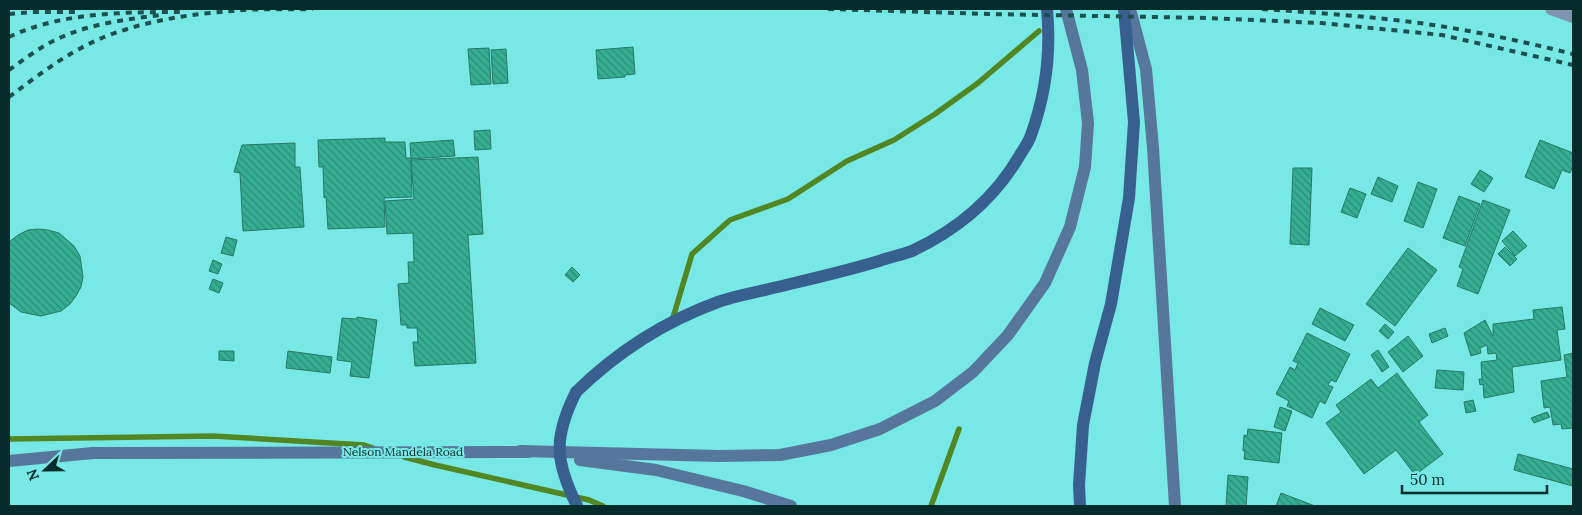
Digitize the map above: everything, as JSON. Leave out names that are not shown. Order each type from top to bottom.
[{"type":"main road","points":[[577,506],[564,480],[560,458],[560,435],[566,412],[576,392],[597,372],[630,346],[672,321],[720,301],[844,271],[911,251],[956,226],[987,200],[1011,171],[1031,137],[1040,108],[1047,72],[1050,37],[1047,9]]},
{"type":"main road","points":[[520,451],[719,456],[780,455],[831,445],[880,429],[935,401],[973,372],[1008,335],[1045,283],[1070,227],[1085,167],[1088,123],[1082,70],[1066,9]]},
{"type":"main road","points":[[1080,506],[1079,485],[1083,425],[1095,363],[1113,296],[1129,198],[1134,122],[1124,9]]},
{"type":"main road","points":[[1130,9],[1146,69],[1175,506]]},
{"type":"main road","name":"Nelson Mandela Road","points":[[9,461],[93,453],[520,451],[656,470],[743,491],[791,506]]},
{"type":"street","points":[[1551,9],[1573,17]]},
{"type":"building","points":[[633,47],[635,74],[625,75],[625,77],[598,79],[596,50]]},
{"type":"building","points":[[489,48],[491,84],[471,85],[468,49]]},
{"type":"building","points":[[506,49],[508,83],[493,84],[491,50]]},
{"type":"building","points":[[490,130],[491,149],[475,150],[474,131]]},
{"type":"building","points":[[385,138],[385,142],[405,142],[406,158],[411,158],[412,197],[384,198],[385,227],[328,229],[323,167],[319,167],[318,140]]},
{"type":"building","points":[[453,140],[455,156],[411,159],[410,143]]},
{"type":"building","points":[[1540,140],[1573,153],[1573,166],[1570,173],[1562,170],[1554,189],[1525,177]]},
{"type":"building","points":[[295,143],[295,167],[300,167],[304,227],[243,231],[240,173],[234,172],[242,145]]},
{"type":"building","points":[[478,157],[483,234],[468,235],[476,363],[415,366],[413,342],[418,342],[417,328],[407,328],[407,325],[401,325],[398,284],[409,283],[408,262],[414,262],[413,233],[387,234],[385,201],[414,199],[411,160]]},
{"type":"building","points":[[1293,168],[1312,168],[1309,245],[1290,244]]},
{"type":"building","points":[[1480,170],[1493,178],[1484,192],[1471,184]]},
{"type":"building","points":[[1378,177],[1398,186],[1392,202],[1371,194]]},
{"type":"building","points":[[1418,182],[1437,189],[1423,228],[1404,221]]},
{"type":"building","points":[[1350,188],[1366,194],[1357,218],[1341,212]]},
{"type":"building","points":[[1459,196],[1480,204],[1465,246],[1443,238]]},
{"type":"building","points":[[1483,200],[1510,210],[1478,294],[1457,286],[1463,269],[1459,267]]},
{"type":"building","points":[[38,229],[59,233],[74,246],[80,256],[83,277],[81,287],[70,304],[61,311],[41,316],[21,312],[9,303],[9,242],[28,230]]},
{"type":"building","points":[[1513,231],[1527,246],[1515,256],[1502,241]]},
{"type":"building","points":[[226,237],[237,240],[233,256],[221,253]]},
{"type":"building","points":[[1505,247],[1517,259],[1510,266],[1498,254]]},
{"type":"building","points":[[1408,248],[1437,270],[1395,326],[1366,304]]},
{"type":"building","points":[[213,260],[222,264],[218,274],[209,271]]},
{"type":"building","points":[[572,267],[580,275],[573,282],[565,275]]},
{"type":"building","points":[[213,279],[223,283],[219,293],[209,289]]},
{"type":"building","points":[[1562,307],[1565,329],[1557,330],[1561,360],[1512,367],[1514,392],[1484,398],[1483,384],[1480,385],[1479,379],[1482,379],[1481,362],[1497,360],[1496,353],[1488,354],[1487,345],[1480,348],[1481,353],[1471,356],[1464,333],[1485,320],[1493,336],[1493,324],[1534,319],[1533,310]]},
{"type":"building","points":[[1320,308],[1354,325],[1345,341],[1312,324]]},
{"type":"building","points":[[357,317],[377,320],[369,378],[350,376],[352,362],[337,360],[342,318],[357,319]]},
{"type":"building","points":[[1385,324],[1394,332],[1388,339],[1379,331]]},
{"type":"building","points":[[1445,328],[1448,336],[1432,343],[1429,334]]},
{"type":"building","points":[[1307,333],[1350,354],[1336,382],[1331,380],[1328,385],[1333,387],[1325,404],[1320,401],[1312,418],[1287,406],[1289,401],[1276,394],[1290,367],[1295,370],[1298,363],[1293,361]]},
{"type":"building","points":[[1408,336],[1423,356],[1403,372],[1388,352]]},
{"type":"building","points":[[1378,350],[1389,367],[1382,372],[1371,355]]},
{"type":"building","points":[[219,351],[234,351],[234,361],[219,360]]},
{"type":"building","points":[[288,351],[332,357],[330,373],[286,368]]},
{"type":"building","points":[[1573,353],[1573,428],[1562,429],[1561,424],[1553,425],[1550,407],[1544,408],[1541,381],[1567,377],[1564,355]]},
{"type":"building","points":[[1437,370],[1464,372],[1463,390],[1435,388]]},
{"type":"building","points":[[1397,373],[1428,415],[1419,422],[1443,454],[1415,475],[1396,450],[1364,474],[1326,423],[1341,412],[1336,405],[1371,379],[1378,388]]},
{"type":"building","points":[[1473,400],[1476,411],[1466,413],[1464,402]]},
{"type":"building","points":[[1280,407],[1292,411],[1285,431],[1274,427]]},
{"type":"building","points":[[1547,412],[1550,417],[1534,423],[1531,418]]},
{"type":"building","points":[[1248,429],[1282,433],[1279,463],[1244,459],[1244,435],[1247,436]]},
{"type":"building","points":[[1518,454],[1573,469],[1573,486],[1514,470]]},
{"type":"building","points":[[1228,475],[1248,477],[1246,506],[1226,506]]},
{"type":"building","points":[[1281,493],[1315,506],[1276,506]]},
{"type":"waterway","points":[[672,321],[692,254],[730,220],[788,199],[847,161],[894,140],[935,114],[978,83],[1039,31]]},
{"type":"waterway","points":[[931,506],[959,429]]},
{"type":"waterway","points":[[9,439],[213,436],[364,445],[373,448]]},
{"type":"waterway","points":[[404,457],[589,500],[603,506]]},
{"type":"railway","points":[[9,97],[72,53],[111,34],[145,24],[216,12],[313,9]]},
{"type":"railway","points":[[828,9],[1208,18],[1321,23],[1442,35],[1573,65]]},
{"type":"railway","points":[[1262,9],[1373,18],[1440,26],[1506,38],[1573,54]]},
{"type":"railway","points":[[9,14],[79,12]]},
{"type":"railway","points":[[9,37],[29,29],[72,18],[116,13],[183,12]]},
{"type":"railway","points":[[9,70],[49,43],[64,36],[112,22],[161,15]]}]
